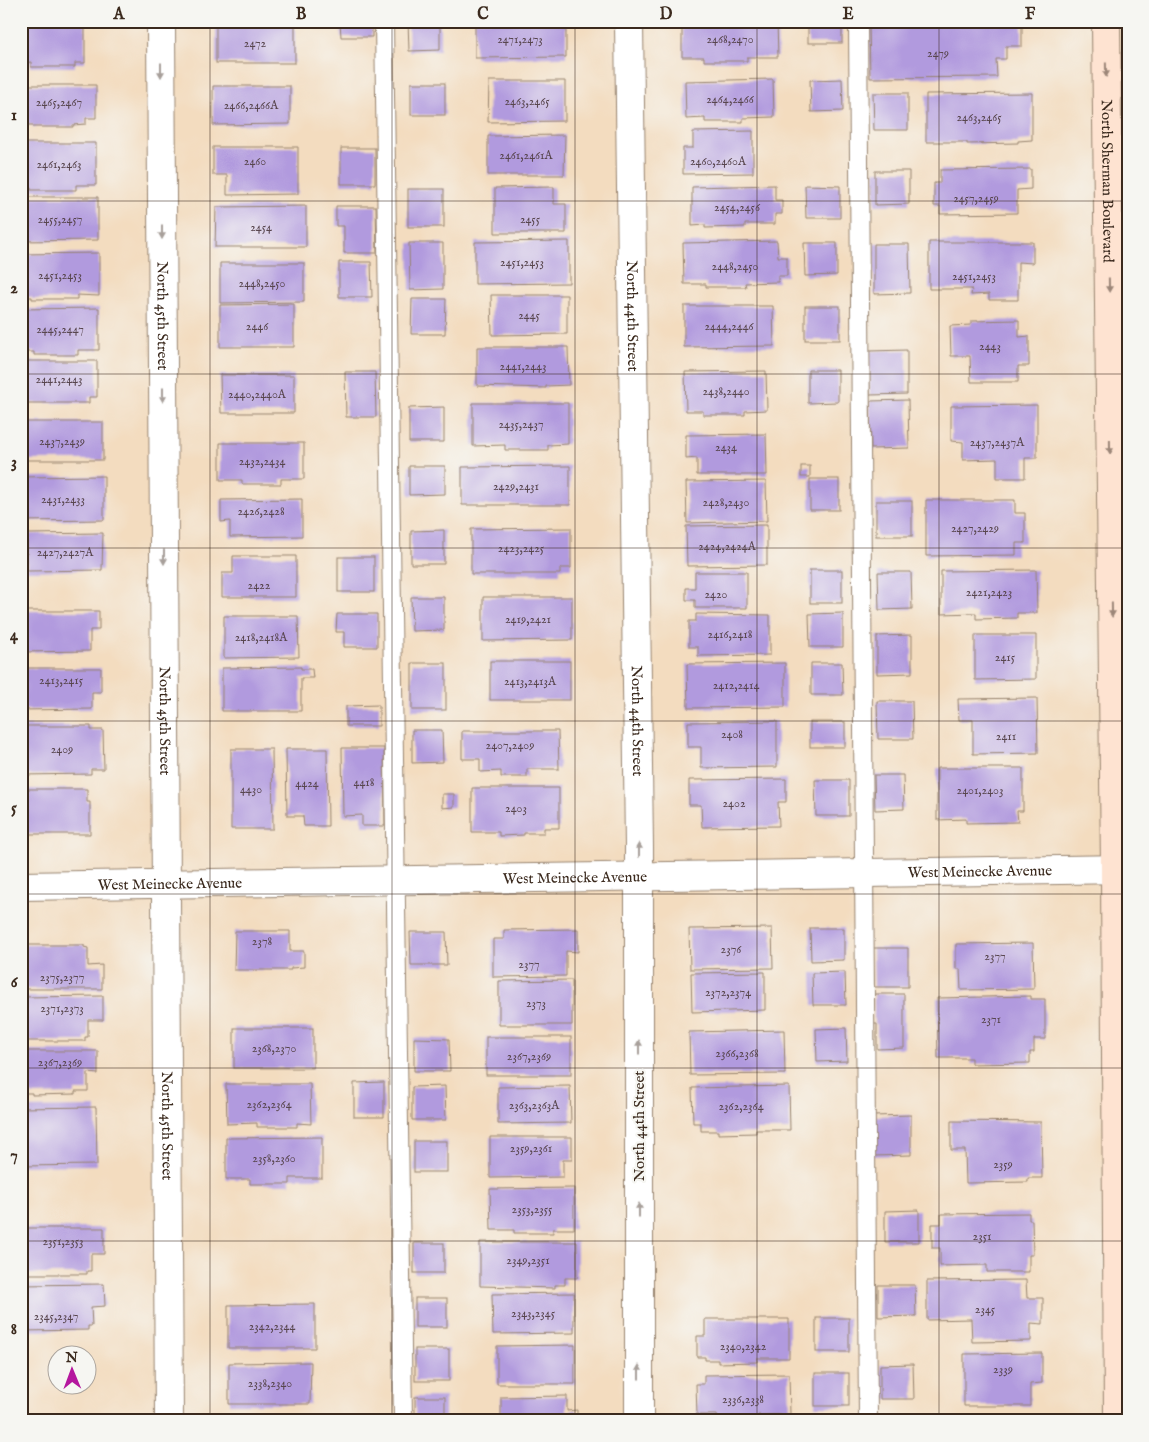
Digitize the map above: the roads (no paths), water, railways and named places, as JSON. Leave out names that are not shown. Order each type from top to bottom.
[{"type":"main road","name":"North Sherman Boulevard","points":[[1106,21],[1121,870],[1118,1421]]},
{"type":"street","name":"North 45th Street","points":[[161,21],[169,1421]]},
{"type":"street","name":"North 44th Street","points":[[629,21],[639,877],[639,1421]]},
{"type":"street","name":"West Meinecke Avenue","points":[[21,886],[1121,870]]},
{"type":"lane","points":[[384,21],[404,1421]]},
{"type":"lane","points":[[858,21],[868,1421]]}]
